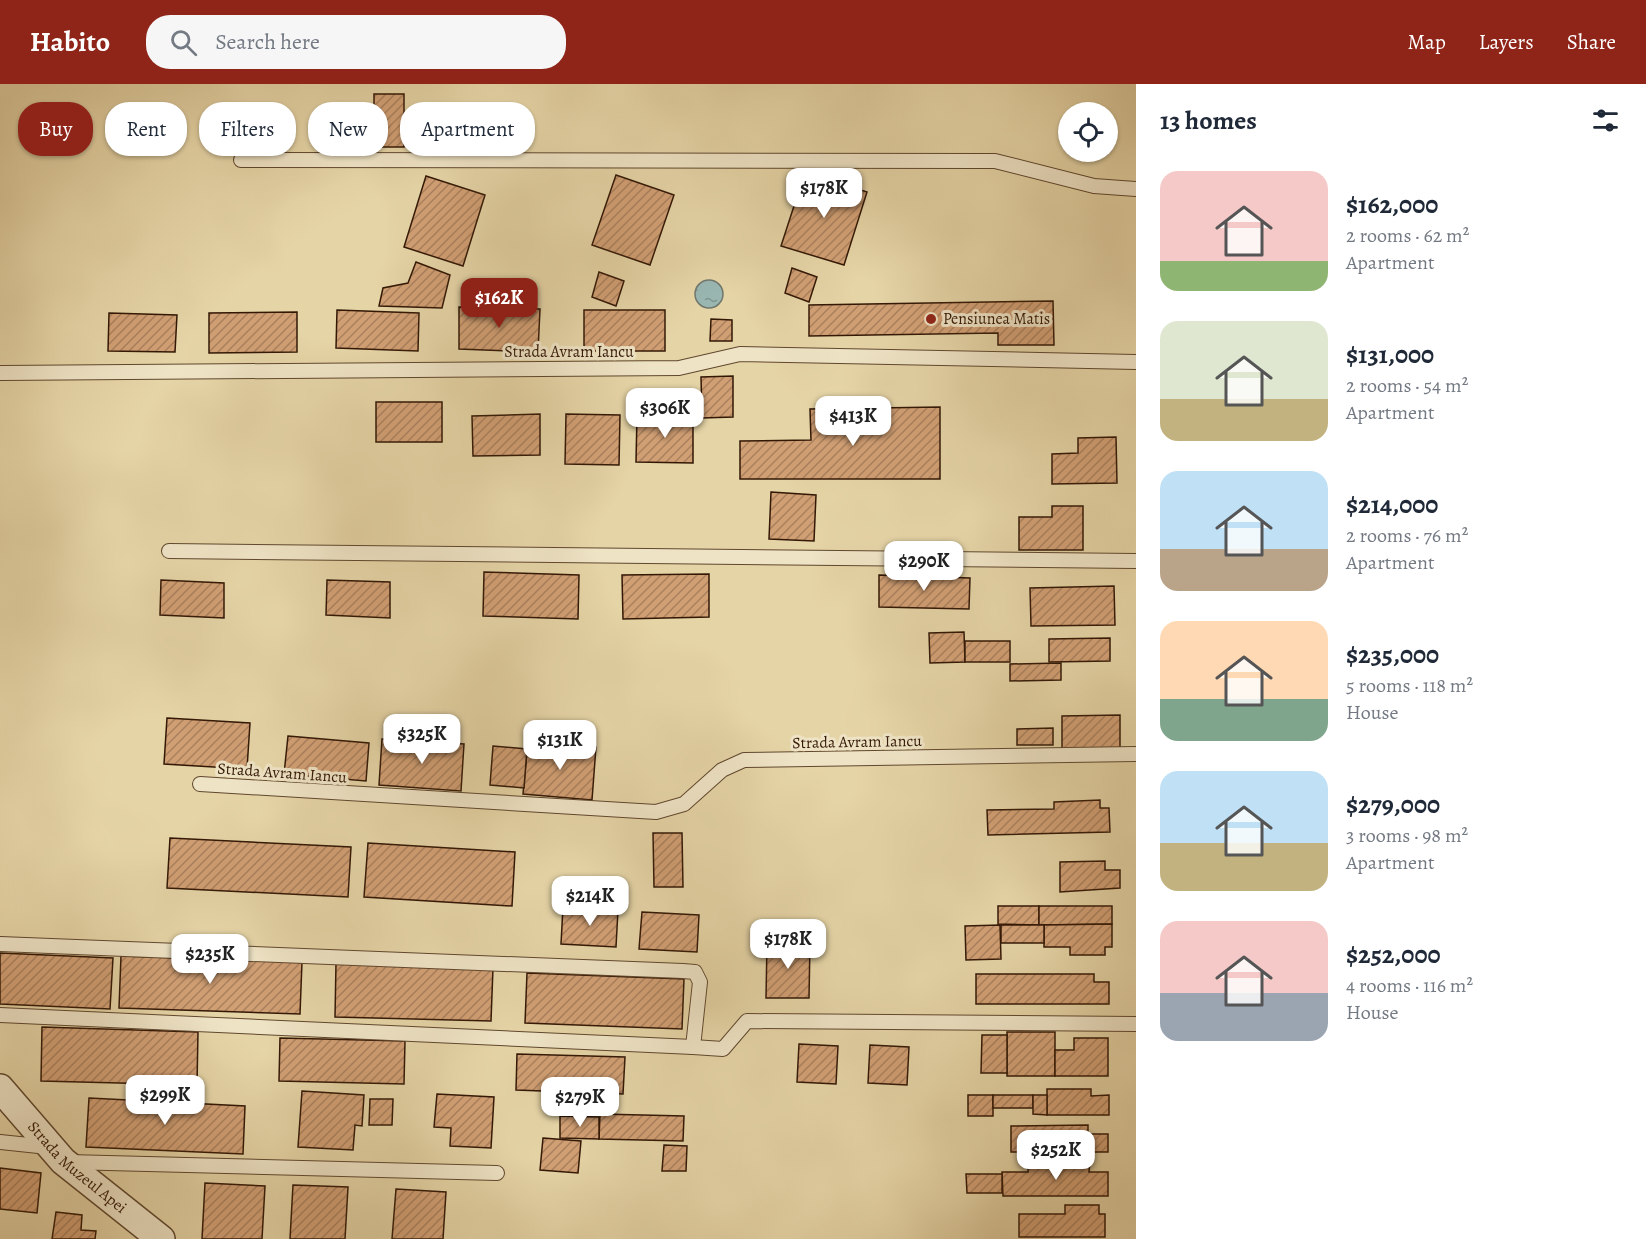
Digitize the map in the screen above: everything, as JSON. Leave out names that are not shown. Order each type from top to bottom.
[{"type":"street","name":"Strada Muzeul Apei","points":[[0,1088],[56,1154],[161,1239]]},
{"type":"lane","points":[[241,160],[995,161],[1094,186],[1136,189]]},
{"type":"lane","name":"Strada Avram Iancu","points":[[0,374],[679,368],[740,354],[1136,362]]},
{"type":"lane","points":[[169,551],[1136,561]]},
{"type":"lane","name":"Strada Avram Iancu","points":[[200,784],[656,812],[684,804],[722,770],[744,760],[1136,754]]},
{"type":"lane","points":[[0,944],[695,972],[700,982],[693,1047]]},
{"type":"lane","points":[[0,1015],[723,1049],[747,1020],[1136,1024]]},
{"type":"lane","points":[[0,1142],[56,1154],[497,1173]]},
{"type":"water","points":[[709,280],[719,284],[723,294],[719,304],[709,308],[699,304],[695,294],[699,284]]},
{"type":"building","points":[[374,94],[404,94],[404,102],[400,102],[400,147],[388,147],[388,102],[374,102]]},
{"type":"building","points":[[805,172],[867,192],[844,265],[781,246]]},
{"type":"building","points":[[616,175],[674,195],[650,265],[592,245]]},
{"type":"building","points":[[426,176],[485,195],[463,266],[404,247]]},
{"type":"building","points":[[416,262],[450,275],[442,308],[379,306],[383,288],[408,283]]},
{"type":"building","points":[[792,268],[817,277],[809,302],[785,293]]},
{"type":"building","points":[[599,272],[624,281],[616,306],[592,297]]},
{"type":"building","name":"Pensiunea Matis","points":[[1053,301],[1054,345],[998,345],[998,333],[809,336],[809,305]]},
{"type":"building","points":[[459,307],[540,309],[538,352],[459,349]]},
{"type":"building","points":[[337,310],[419,313],[418,351],[336,348]]},
{"type":"building","points":[[584,310],[665,310],[665,351],[584,351]]},
{"type":"building","points":[[297,312],[297,352],[209,353],[209,313]]},
{"type":"building","points":[[109,313],[177,315],[175,352],[108,351]]},
{"type":"building","points":[[711,319],[732,320],[732,341],[710,341]]},
{"type":"building","points":[[733,376],[733,417],[702,418],[701,377]]},
{"type":"building","points":[[376,402],[442,402],[442,442],[376,442]]},
{"type":"building","points":[[940,407],[940,479],[740,479],[740,441],[811,440],[810,409]]},
{"type":"building","points":[[540,414],[540,455],[473,456],[472,416]]},
{"type":"building","points":[[566,414],[620,415],[619,465],[565,464]]},
{"type":"building","points":[[637,415],[693,415],[693,463],[636,462]]},
{"type":"building","points":[[1116,437],[1117,483],[1052,484],[1052,454],[1078,453],[1078,438]]},
{"type":"building","points":[[771,492],[816,495],[814,541],[769,539]]},
{"type":"building","points":[[1052,506],[1083,506],[1083,550],[1019,550],[1019,517],[1052,517]]},
{"type":"building","points":[[484,572],[579,575],[578,619],[483,616]]},
{"type":"building","points":[[709,574],[709,617],[623,619],[622,575]]},
{"type":"building","points":[[879,575],[970,578],[969,609],[879,607]]},
{"type":"building","points":[[161,580],[224,583],[224,618],[160,615]]},
{"type":"building","points":[[327,580],[390,582],[390,618],[326,615]]},
{"type":"building","points":[[1114,586],[1115,625],[1031,626],[1030,588]]},
{"type":"building","points":[[964,632],[965,662],[930,663],[929,633]]},
{"type":"building","points":[[1110,638],[1110,661],[1049,662],[1049,639]]},
{"type":"building","points":[[965,641],[1010,641],[1010,662],[965,662]]},
{"type":"building","points":[[1061,663],[1061,680],[1010,681],[1010,664]]},
{"type":"building","points":[[1120,715],[1120,748],[1062,749],[1062,716]]},
{"type":"building","points":[[167,718],[250,723],[247,769],[164,764]]},
{"type":"building","points":[[1053,728],[1053,745],[1017,745],[1017,729]]},
{"type":"building","points":[[288,736],[369,743],[366,781],[284,774]]},
{"type":"building","points":[[382,739],[464,744],[461,791],[379,785]]},
{"type":"building","points":[[528,741],[596,747],[592,800],[523,794]]},
{"type":"building","points":[[493,746],[527,749],[524,788],[490,785]]},
{"type":"building","points":[[1100,800],[1100,808],[1109,808],[1110,832],[988,835],[987,810],[1054,809],[1054,802]]},
{"type":"building","points":[[653,833],[682,833],[683,887],[654,887]]},
{"type":"building","points":[[170,838],[351,847],[348,897],[167,888]]},
{"type":"building","points":[[368,843],[515,852],[512,906],[364,897]]},
{"type":"building","points":[[1105,861],[1105,870],[1120,870],[1120,888],[1060,892],[1060,862]]},
{"type":"building","points":[[998,906],[1039,906],[1039,925],[998,924]]},
{"type":"building","points":[[1039,906],[1112,906],[1112,924],[1039,925]]},
{"type":"building","points":[[563,907],[618,910],[616,947],[561,944]]},
{"type":"building","points":[[642,912],[699,915],[697,952],[639,949]]},
{"type":"building","points":[[1112,924],[1112,947],[1105,947],[1105,955],[1070,955],[1070,947],[1044,947],[1044,925]]},
{"type":"building","points":[[1000,925],[1001,959],[966,960],[965,926]]},
{"type":"building","points":[[1001,925],[1044,925],[1044,943],[1001,943]]},
{"type":"building","points":[[767,942],[810,942],[809,998],[766,998]]},
{"type":"building","points":[[0,953],[113,958],[110,1009],[0,1004]]},
{"type":"building","points":[[121,956],[302,962],[300,1014],[119,1008]]},
{"type":"building","points":[[336,963],[493,968],[491,1021],[335,1017]]},
{"type":"building","points":[[527,973],[684,979],[682,1029],[525,1023]]},
{"type":"building","points":[[976,974],[1094,974],[1094,982],[1109,982],[1109,1004],[976,1004]]},
{"type":"building","points":[[42,1027],[198,1032],[197,1085],[41,1081]]},
{"type":"building","points":[[1007,1032],[1055,1032],[1055,1076],[1007,1076]]},
{"type":"building","points":[[982,1035],[1007,1035],[1007,1073],[981,1073]]},
{"type":"building","points":[[280,1038],[405,1041],[404,1084],[279,1081]]},
{"type":"building","points":[[1074,1038],[1108,1038],[1108,1076],[1055,1076],[1055,1050],[1074,1050]]},
{"type":"building","points":[[799,1044],[838,1046],[836,1084],[797,1082]]},
{"type":"building","points":[[870,1045],[909,1047],[907,1085],[868,1083]]},
{"type":"building","points":[[517,1054],[625,1057],[623,1094],[516,1090]]},
{"type":"building","points":[[1047,1089],[1091,1089],[1091,1096],[1109,1095],[1109,1115],[1047,1115]]},
{"type":"building","points":[[302,1091],[364,1095],[362,1126],[355,1125],[353,1150],[298,1147]]},
{"type":"building","points":[[437,1094],[494,1097],[491,1148],[450,1146],[451,1128],[434,1127]]},
{"type":"building","points":[[968,1095],[993,1095],[993,1116],[968,1116]]},
{"type":"building","points":[[993,1095],[1033,1095],[1033,1108],[993,1108]]},
{"type":"building","points":[[1033,1095],[1047,1095],[1047,1115],[1033,1114]]},
{"type":"building","points":[[89,1098],[245,1106],[243,1154],[86,1147]]},
{"type":"building","points":[[370,1099],[393,1099],[392,1125],[369,1125]]},
{"type":"building","points":[[600,1114],[684,1116],[683,1141],[599,1139]]},
{"type":"building","points":[[560,1116],[599,1117],[599,1139],[560,1138]]},
{"type":"building","points":[[1088,1125],[1088,1134],[1108,1134],[1108,1152],[1011,1152],[1011,1126]]},
{"type":"building","points":[[543,1138],[581,1141],[578,1173],[540,1170]]},
{"type":"building","points":[[664,1145],[687,1146],[686,1171],[662,1171]]},
{"type":"building","points":[[1090,1162],[1089,1172],[1108,1172],[1108,1196],[1003,1196],[1002,1172],[1028,1172],[1028,1163]]},
{"type":"building","points":[[0,1168],[41,1173],[37,1213],[0,1209]]},
{"type":"building","points":[[966,1174],[1002,1174],[1002,1193],[967,1193]]},
{"type":"building","points":[[205,1183],[265,1186],[262,1239],[202,1239]]},
{"type":"building","points":[[293,1185],[348,1187],[345,1239],[290,1239]]},
{"type":"building","points":[[396,1189],[446,1192],[443,1239],[392,1239]]},
{"type":"building","points":[[1065,1205],[1099,1205],[1099,1214],[1105,1214],[1105,1237],[1019,1237],[1019,1214],[1065,1214]]},
{"type":"building","points":[[56,1212],[82,1215],[81,1230],[96,1231],[95,1239],[52,1239]]},
{"type":"place","name":"Pensiunea Matis","points":[[931,319]]}]
